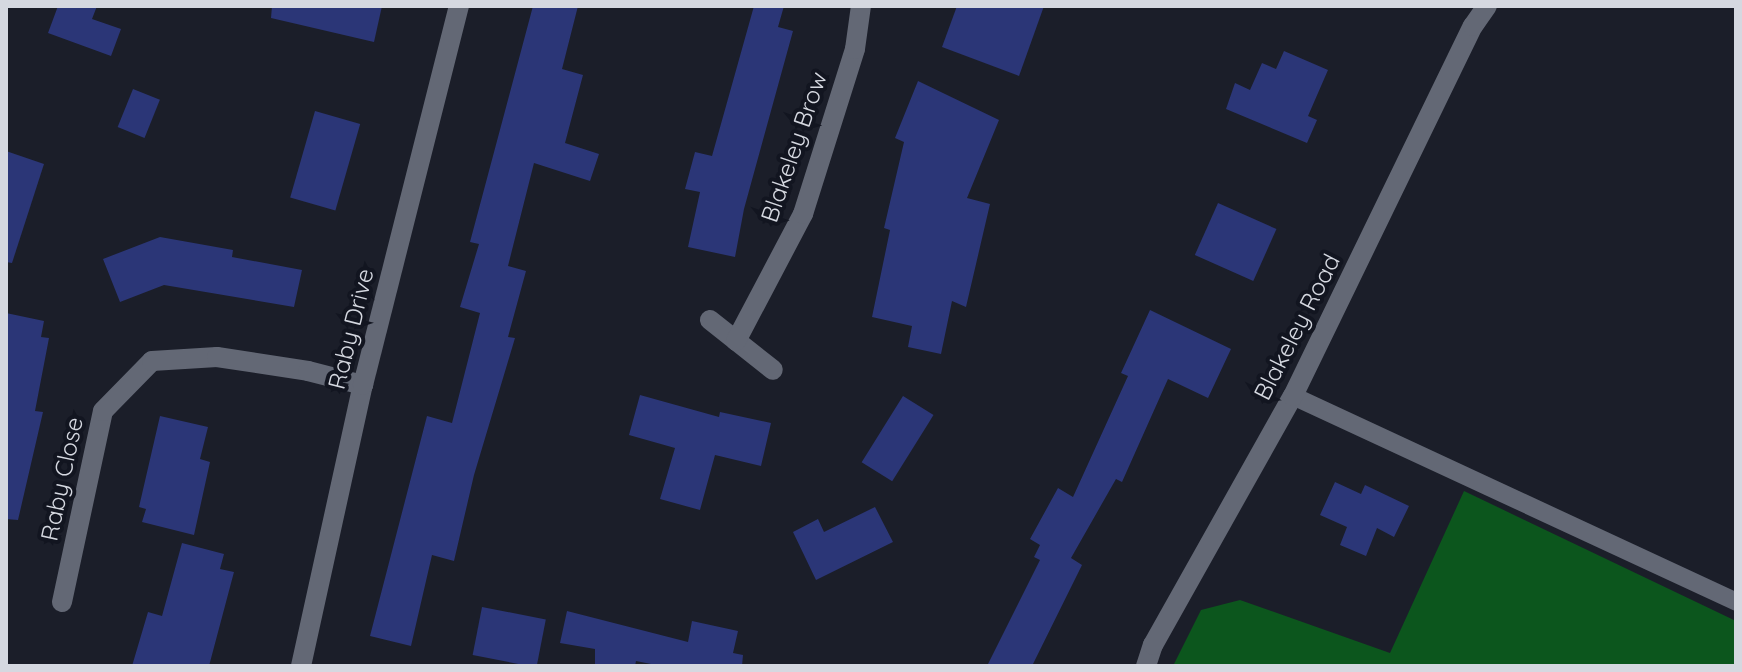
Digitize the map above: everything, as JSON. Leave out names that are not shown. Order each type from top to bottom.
[{"type":"street","name":"Raby Drive","points":[[301,666],[363,385],[459,6]]},
{"type":"street","name":"Blakeley Brow","points":[[736,341],[803,214],[855,49],[861,6]]},
{"type":"street","name":"Blakeley Road","points":[[1146,666],[1153,645],[1293,396],[1473,26],[1487,6]]},
{"type":"street","points":[[710,320],[773,370]]},
{"type":"street","name":"Raby Close","points":[[62,602],[103,411],[152,361],[217,357],[308,371],[363,385]]},
{"type":"lane","points":[[1293,396],[1736,602]]},
{"type":"green space","points":[[1464,491],[1736,621],[1736,666],[1173,666],[1201,610],[1240,600],[1390,653]]},
{"type":"building","points":[[58,6],[97,6],[92,19],[121,29],[111,56],[48,33]]},
{"type":"building","points":[[272,6],[382,6],[374,42],[271,18]]},
{"type":"building","points":[[533,6],[578,6],[562,69],[583,75],[565,143],[599,154],[590,181],[534,163],[508,266],[526,271],[508,337],[515,338],[474,475],[454,561],[432,555],[411,646],[370,636],[427,416],[452,423],[480,313],[460,307],[479,244],[470,242]]},
{"type":"building","points":[[754,6],[784,6],[778,27],[793,31],[744,209],[735,257],[688,247],[700,192],[685,189],[695,152],[712,156]]},
{"type":"building","points":[[957,6],[1044,6],[1019,76],[942,47]]},
{"type":"building","points":[[1284,51],[1328,70],[1308,116],[1317,120],[1307,143],[1226,109],[1235,83],[1250,90],[1262,63],[1276,69]]},
{"type":"building","points":[[918,81],[999,120],[967,198],[990,204],[966,307],[952,301],[941,354],[908,347],[912,326],[872,317],[890,230],[884,228],[904,142],[895,138]]},
{"type":"building","points":[[133,89],[160,100],[145,138],[118,127]]},
{"type":"building","points":[[315,111],[360,124],[335,210],[290,198]]},
{"type":"building","points":[[6,151],[44,164],[12,263],[6,262]]},
{"type":"building","points":[[1218,203],[1276,229],[1253,281],[1195,255]]},
{"type":"building","points":[[160,237],[233,250],[232,257],[302,270],[294,307],[164,285],[120,302],[103,259]]},
{"type":"building","points":[[1150,310],[1231,349],[1208,398],[1168,379],[1122,482],[1116,479],[1071,558],[1082,565],[1032,666],[987,666],[1040,560],[1034,557],[1040,545],[1030,539],[1058,488],[1073,497],[1128,376],[1121,373]]},
{"type":"building","points":[[6,313],[44,321],[41,337],[49,338],[35,411],[43,412],[18,520],[6,519]]},
{"type":"building","points":[[640,395],[719,417],[720,412],[771,423],[761,466],[715,455],[700,510],[660,499],[675,448],[629,435]]},
{"type":"building","points":[[903,396],[934,415],[892,481],[862,462]]},
{"type":"building","points":[[160,416],[208,427],[200,459],[210,462],[194,535],[142,522],[146,509],[139,507]]},
{"type":"building","points":[[1335,482],[1361,494],[1365,485],[1409,506],[1394,537],[1377,528],[1366,556],[1340,545],[1347,527],[1320,515]]},
{"type":"building","points":[[875,507],[893,542],[816,580],[793,532],[818,519],[824,532]]},
{"type":"building","points":[[182,543],[224,554],[220,569],[234,572],[209,666],[132,666],[148,612],[162,616]]},
{"type":"building","points":[[482,607],[546,619],[537,666],[473,655]]},
{"type":"building","points":[[567,611],[688,642],[692,621],[738,631],[733,653],[743,655],[742,666],[661,666],[636,661],[635,666],[595,666],[595,649],[560,643]]}]
